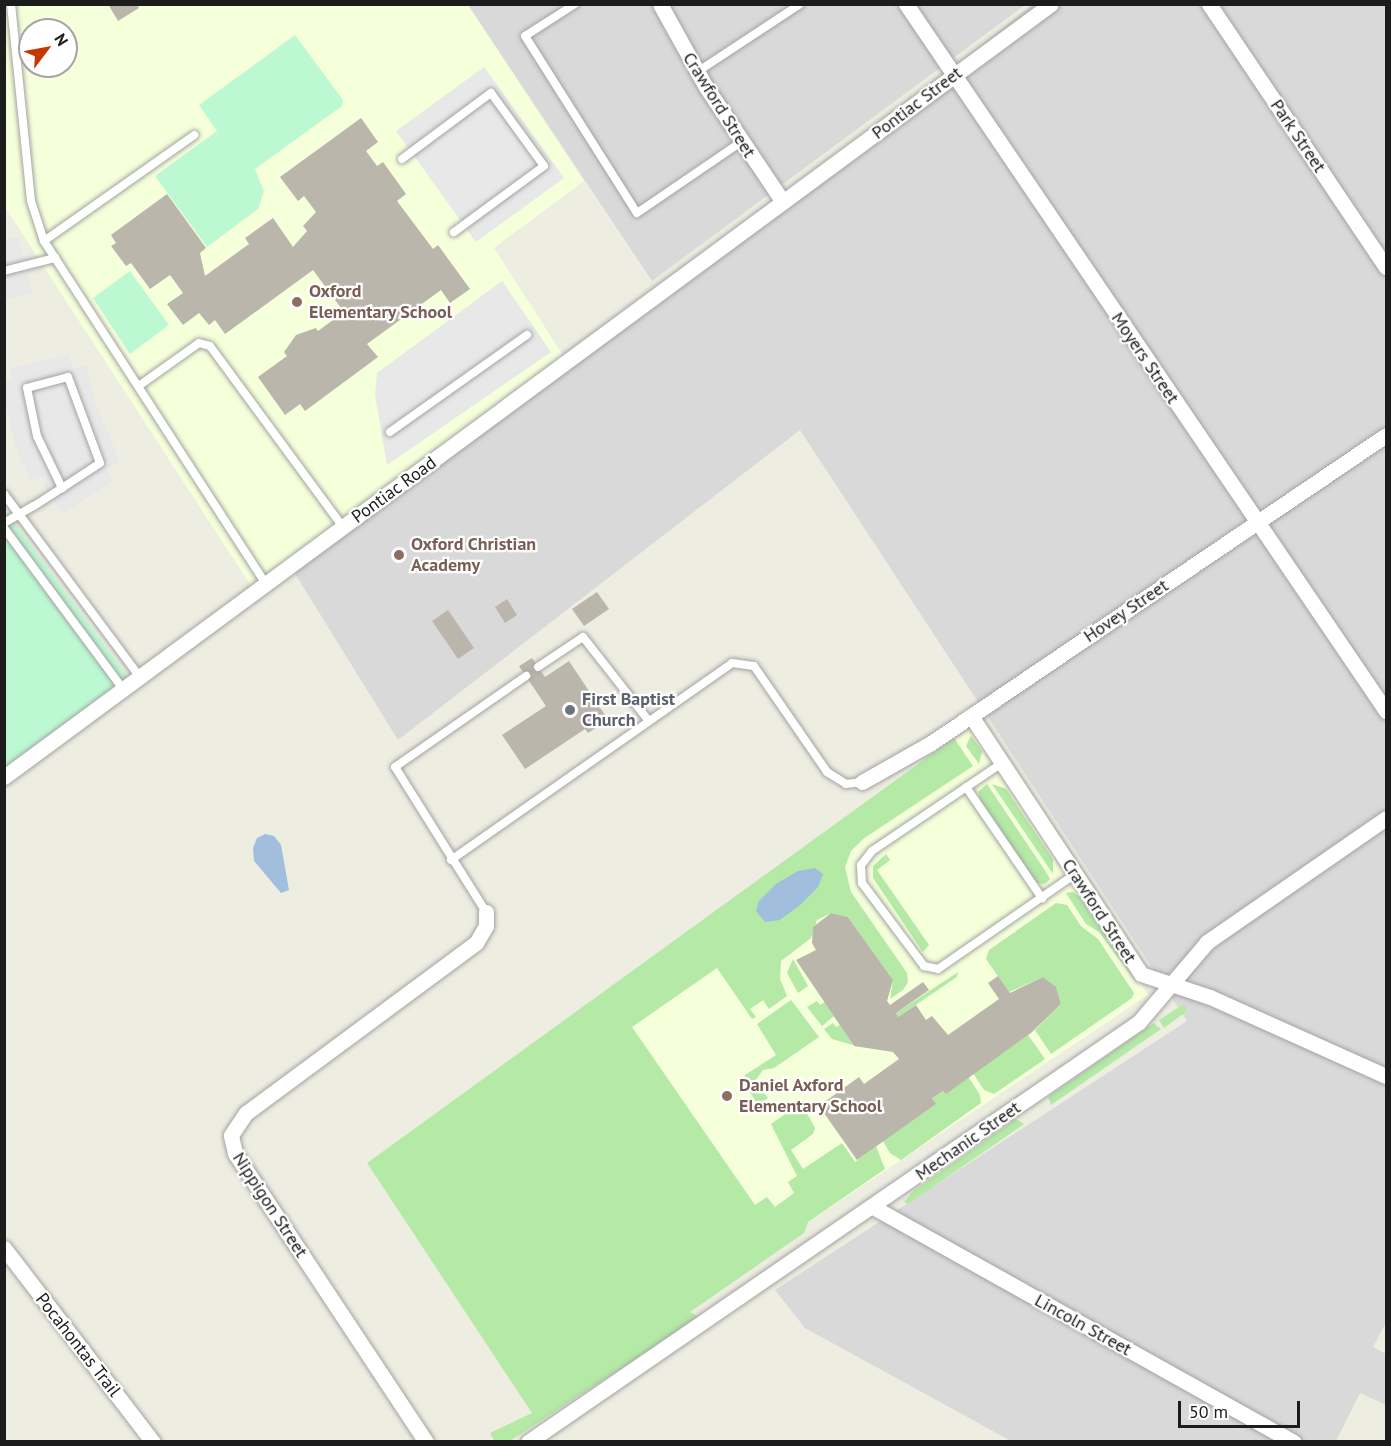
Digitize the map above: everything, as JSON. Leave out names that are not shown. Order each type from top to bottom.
[{"type":"street","name":"Crawford Street","points":[[660,4],[697,72],[741,142],[783,202]]},
{"type":"street","name":"Moyers Street","points":[[906,4],[1386,711]]},
{"type":"street","name":"Pontiac Street","points":[[783,202],[1051,4]]},
{"type":"street","name":"Park Street","points":[[1209,4],[1386,267]]},
{"type":"street","name":"Pontiac Road","points":[[4,777],[783,202]]},
{"type":"street","name":"Hovey Street","points":[[862,782],[971,716],[1386,435]]},
{"type":"street","name":"Crawford Street","points":[[971,716],[1141,974],[1210,997],[1386,1076]]},
{"type":"street","name":"Mechanic Street","points":[[528,1442],[1139,1022],[1207,942],[1386,818]]},
{"type":"street","name":"Nippigon Street","points":[[426,1442],[235,1153],[231,1135],[246,1113],[476,943],[486,926],[486,912]]},
{"type":"street","name":"Lincoln Street","points":[[873,1207],[1294,1442]]},
{"type":"street","name":"Pocahontas Trail","points":[[4,1248],[153,1442]]},
{"type":"lane","points":[[11,4],[31,201],[44,241],[140,385],[266,584]]},
{"type":"lane","points":[[575,4],[525,36],[636,213],[741,142]]},
{"type":"lane","points":[[697,72],[800,4]]},
{"type":"lane","points":[[402,159],[491,93],[544,166],[454,232]]},
{"type":"lane","points":[[44,241],[194,135]]},
{"type":"lane","points":[[4,271],[55,258]]},
{"type":"lane","points":[[390,432],[527,335]]},
{"type":"lane","points":[[140,385],[199,343],[210,346],[343,527]]},
{"type":"lane","points":[[4,523],[62,488],[100,463],[68,377],[27,388],[37,436],[62,488]]},
{"type":"lane","points":[[4,494],[140,677]]},
{"type":"lane","points":[[4,528],[123,689]]},
{"type":"lane","points":[[538,667],[583,637],[648,720]]},
{"type":"lane","points":[[451,860],[732,663],[746,662],[761,674],[826,772],[846,784],[862,782]]},
{"type":"lane","points":[[486,912],[451,860],[438,831],[395,767],[525,676]]},
{"type":"lane","points":[[1002,763],[872,851],[861,865],[862,883],[924,966],[938,969],[1075,874]]},
{"type":"lane","points":[[966,787],[1042,897]]},
{"type":"shaded area","name":"Oxford Elementary School","points":[[5,4],[468,5],[584,181],[494,248],[563,355],[251,586],[5,207]]},
{"type":"shaded area","points":[[468,5],[1025,5],[652,281]]},
{"type":"shaded area","points":[[1032,5],[1386,5],[1386,1323],[1373,1347],[1386,1354],[1386,1405],[1360,1393],[1336,1441],[1011,1441],[805,1328],[775,1290],[1187,1021],[800,430],[398,740],[294,572],[783,202]]},
{"type":"shaded area","points":[[295,35],[343,100],[342,106],[255,169],[264,191],[258,209],[207,247],[155,176],[217,131],[199,105]]},
{"type":"shaded area","points":[[484,67],[564,178],[476,242],[396,131]]},
{"type":"shaded area","points":[[18,237],[33,292],[5,300],[5,240]]},
{"type":"shaded area","points":[[130,271],[169,325],[130,354],[93,298]]},
{"type":"shaded area","points":[[502,281],[551,352],[387,465],[375,395],[377,373]]},
{"type":"shaded area","points":[[69,355],[73,369],[86,365],[96,405],[120,461],[107,469],[113,481],[63,514],[44,486],[46,479],[39,477],[31,481],[17,452],[5,403],[4,381],[12,379],[10,368]]},
{"type":"shaded area","points":[[4,509],[128,677],[5,768],[4,767]]},
{"type":"shaded area","name":"Daniel Axford Elementary School","points":[[976,725],[1148,995],[714,1285],[533,1413],[367,1163]]},
{"type":"green space","points":[[971,736],[982,751],[979,764],[966,746]]},
{"type":"green space","points":[[954,738],[973,766],[863,839],[851,851],[845,867],[851,892],[907,973],[908,982],[903,990],[890,999],[893,980],[848,917],[831,913],[817,920],[811,938],[781,961],[780,979],[787,996],[769,1009],[763,1000],[750,1009],[756,1017],[752,1019],[717,968],[632,1027],[755,1205],[767,1197],[775,1207],[794,1193],[788,1182],[797,1176],[771,1124],[797,1106],[807,1113],[815,1128],[813,1134],[791,1150],[803,1169],[842,1143],[855,1162],[876,1146],[885,1169],[808,1222],[804,1233],[690,1312],[699,1317],[510,1441],[494,1441],[490,1433],[532,1413],[367,1163]]},
{"type":"green space","points":[[987,784],[1046,872],[1050,879],[1045,884],[1037,883],[980,799],[978,792]]},
{"type":"green space","points":[[992,784],[1006,789],[1053,859],[1053,874]]},
{"type":"green space","points":[[886,854],[890,860],[877,870],[929,945],[923,952],[873,878],[873,866]]},
{"type":"green space","points":[[1073,892],[1080,897],[1141,989],[1099,932],[1086,924],[1066,893]]},
{"type":"green space","points":[[1056,903],[1067,905],[1081,926],[1098,939],[1134,993],[1132,998],[1051,1054],[1035,1030],[1061,1004],[1056,988],[1043,977],[1009,992],[986,959],[989,950]]},
{"type":"green space","points":[[793,959],[808,986],[798,993],[787,973]]},
{"type":"green space","points":[[958,972],[957,977],[898,1017],[896,1013]]},
{"type":"green space","points":[[791,1000],[819,1037],[774,1068],[763,1070],[755,1081],[768,1098],[758,1105],[746,1086],[745,1075],[776,1055],[757,1024]]},
{"type":"green space","points":[[817,1001],[820,1005],[825,1002],[834,1016],[822,1026],[807,1007]]},
{"type":"green space","points":[[1184,1004],[1187,1011],[1164,1028],[1159,1020]]},
{"type":"green space","points":[[833,1023],[836,1027],[840,1025],[853,1045],[832,1039],[824,1029]]},
{"type":"green space","points":[[1154,1023],[1161,1029],[1051,1105],[1048,1097]]},
{"type":"green space","points":[[1028,1035],[1045,1059],[994,1094],[984,1090],[973,1073]]},
{"type":"green space","points":[[968,1076],[980,1095],[981,1103],[901,1160],[890,1153],[883,1141],[936,1104],[932,1098],[943,1091],[946,1094]]},
{"type":"green space","points":[[1016,1119],[1024,1124],[908,1204],[904,1202],[913,1191]]},
{"type":"water","points":[[265,834],[274,836],[281,845],[289,890],[281,893],[254,861],[253,848],[257,838]]},
{"type":"water","points":[[815,868],[823,874],[818,887],[780,920],[765,922],[756,911],[759,901],[776,884],[798,871]]},
{"type":"building","points":[[108,4],[137,4],[139,8],[118,21]]},
{"type":"building","points":[[361,118],[378,142],[366,151],[377,166],[383,162],[406,194],[397,201],[433,249],[438,245],[470,289],[450,303],[441,290],[367,344],[378,357],[305,411],[300,404],[285,415],[258,377],[287,356],[284,352],[296,335],[316,328],[318,331],[344,312],[313,270],[225,334],[215,320],[209,325],[199,313],[183,325],[167,304],[183,293],[170,275],[150,289],[131,263],[126,266],[111,246],[116,243],[111,235],[167,194],[206,248],[200,253],[205,276],[249,244],[245,238],[273,218],[293,247],[307,231],[303,226],[316,212],[304,196],[298,201],[280,177]]},
{"type":"building","points":[[597,592],[609,609],[584,626],[572,609]]},
{"type":"building","points":[[507,599],[517,615],[505,623],[495,607]]},
{"type":"building","points":[[448,610],[474,648],[458,659],[432,621]]},
{"type":"building","name":"First Baptist Church","points":[[532,658],[545,677],[569,661],[605,715],[596,721],[599,726],[588,733],[585,729],[525,769],[502,735],[546,706],[519,666]]},
{"type":"building","points":[[831,913],[848,917],[893,980],[887,1001],[890,1005],[923,982],[929,990],[896,1013],[898,1017],[916,1005],[926,1020],[932,1016],[948,1035],[999,999],[988,983],[998,976],[1010,993],[1043,977],[1056,987],[1061,1004],[1031,1033],[946,1094],[943,1091],[932,1098],[936,1104],[857,1160],[819,1106],[859,1077],[864,1084],[899,1059],[893,1052],[854,1046],[796,960],[816,950],[812,943],[813,927]]},
{"type":"place","name":"Oxford Elementary School","points":[[297,302]]},
{"type":"place","name":"Oxford Christian Academy","points":[[399,555]]},
{"type":"place","name":"First Baptist Church","points":[[570,710]]},
{"type":"place","name":"Daniel Axford Elementary School","points":[[727,1096]]}]
